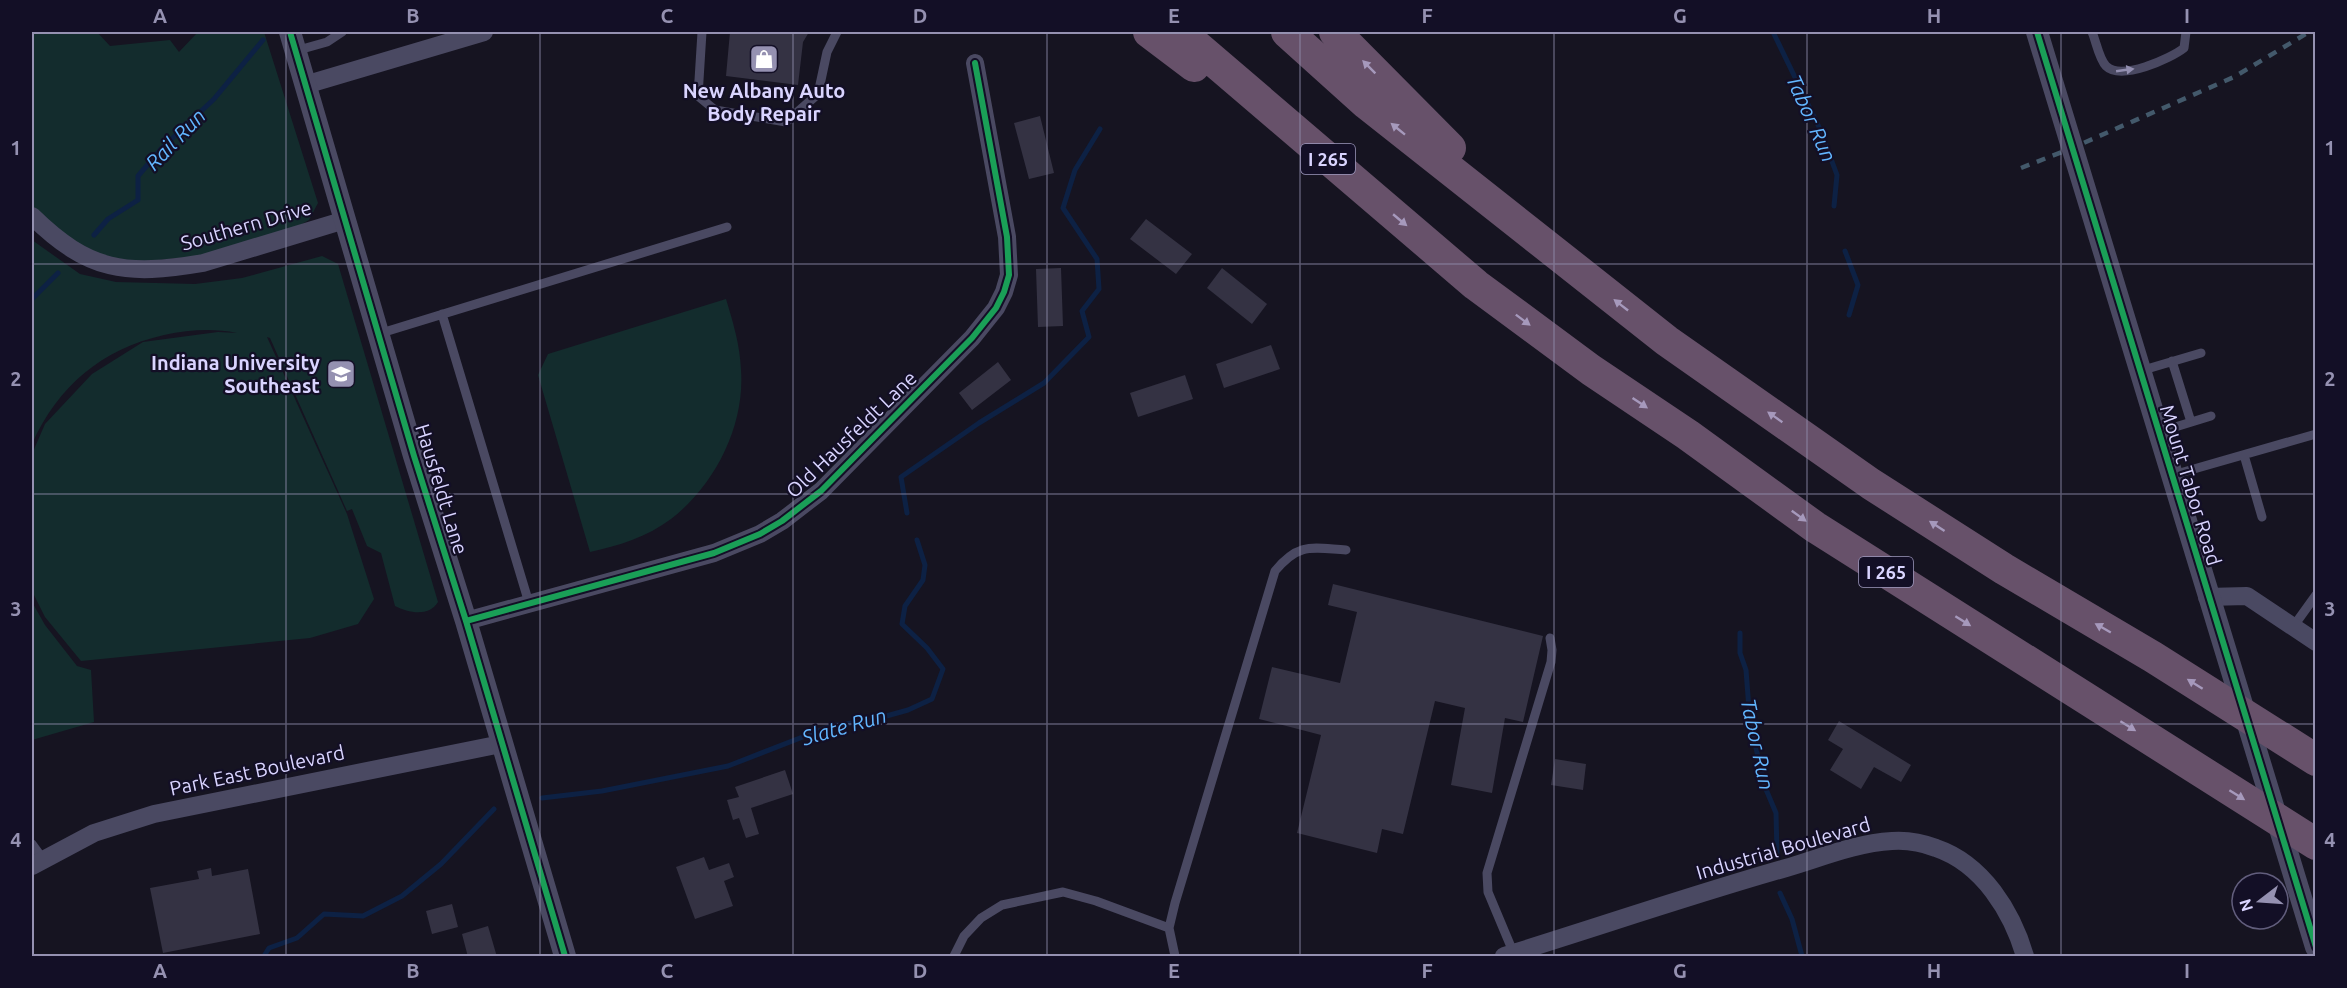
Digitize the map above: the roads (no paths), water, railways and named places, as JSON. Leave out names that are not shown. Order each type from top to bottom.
[{"type":"highway","points":[[1149,32],[1372,197]]},
{"type":"highway","name":"I 265","points":[[1180,32],[1476,285],[1592,370],[1688,435],[1815,527],[2316,844]]},
{"type":"highway","points":[[1287,32],[1367,104],[1667,341],[1880,490],[2004,569],[2153,657],[2316,760]]},
{"type":"highway","points":[[1335,32],[1559,256]]},
{"type":"street","points":[[305,86],[484,32]]},
{"type":"street","name":"Mount Tabor Road","points":[[2037,32],[2207,597],[2316,947]]},
{"type":"street","name":"Hausfeldt Lane","points":[[293,41],[414,456],[466,621],[565,957]]},
{"type":"street","name":"Old Hausfeldt Lane","points":[[466,621],[714,553],[782,522],[821,491],[972,338],[996,308],[1009,275],[1007,237],[975,63]]},
{"type":"street","name":"Southern Drive","points":[[32,216],[55,238],[86,258],[108,266],[132,269],[179,267],[203,263],[345,220]]},
{"type":"street","points":[[2207,597],[2247,596],[2316,642]]},
{"type":"street","name":"Park East Boulevard","points":[[35,856],[94,833],[154,814],[501,744]]},
{"type":"street","name":"Industrial Boulevard","points":[[1509,955],[1735,882],[1868,845],[1892,841],[1937,848],[1957,858],[1974,871],[2003,905],[2025,957]]},
{"type":"lane","points":[[293,41],[327,42],[342,32]]},
{"type":"lane","points":[[702,32],[698,96],[715,110],[786,122],[818,94],[827,52],[837,32]]},
{"type":"lane","points":[[2092,32],[2104,65],[2115,72],[2126,72],[2174,55],[2184,48],[2186,32]]},
{"type":"lane","points":[[378,334],[727,227]]},
{"type":"lane","points":[[442,314],[529,603]]},
{"type":"lane","points":[[2139,371],[2201,353]]},
{"type":"lane","points":[[2172,362],[2191,422]]},
{"type":"lane","points":[[2158,433],[2211,416]]},
{"type":"lane","points":[[2171,476],[2316,434]]},
{"type":"lane","points":[[2244,455],[2262,517]]},
{"type":"lane","points":[[1175,957],[1169,928],[1275,571],[1286,558],[1305,547],[1346,550]]},
{"type":"lane","points":[[2293,627],[2316,595]]},
{"type":"lane","points":[[1509,955],[1488,892],[1486,873],[1551,662],[1550,638]]},
{"type":"lane","points":[[954,957],[964,936],[981,918],[1002,905],[1062,892],[1169,928]]},
{"type":"waterway","name":"Tabor Run","points":[[1773,32],[1820,129],[1837,175],[1834,206]]},
{"type":"waterway","name":"Rail Run","points":[[94,235],[108,219],[138,200],[138,176],[162,148],[214,99],[263,40]]},
{"type":"waterway","name":"Slate Run","points":[[907,513],[901,477],[979,423],[1044,383],[1089,337],[1082,311],[1099,289],[1097,259],[1063,208],[1075,170],[1100,129]]},
{"type":"waterway","name":"Tabor Run","points":[[1845,251],[1858,285],[1849,315]]},
{"type":"waterway","name":"Rail Run","points":[[32,299],[58,273]]},
{"type":"waterway","name":"Slate Run","points":[[542,798],[602,791],[728,766],[831,726],[872,720],[908,710],[932,699],[943,669],[927,648],[902,624],[905,606],[923,580],[925,565],[917,540]]},
{"type":"waterway","name":"Tabor Run","points":[[1740,633],[1740,653],[1746,670],[1750,722],[1765,787],[1776,813],[1777,854]]},
{"type":"waterway","name":"Slate Run","points":[[264,956],[269,948],[297,938],[324,914],[363,916],[402,896],[441,864],[494,809]]},
{"type":"waterway","name":"Tabor Run","points":[[1780,893],[1792,919],[1802,956]]},
{"type":"railway","points":[[2021,168],[2234,77],[2309,32]]},
{"type":"place","name":"New Albany Auto Body Repair","points":[[764,59]]},
{"type":"place","name":"Indiana University Southeast","points":[[341,374]]}]
